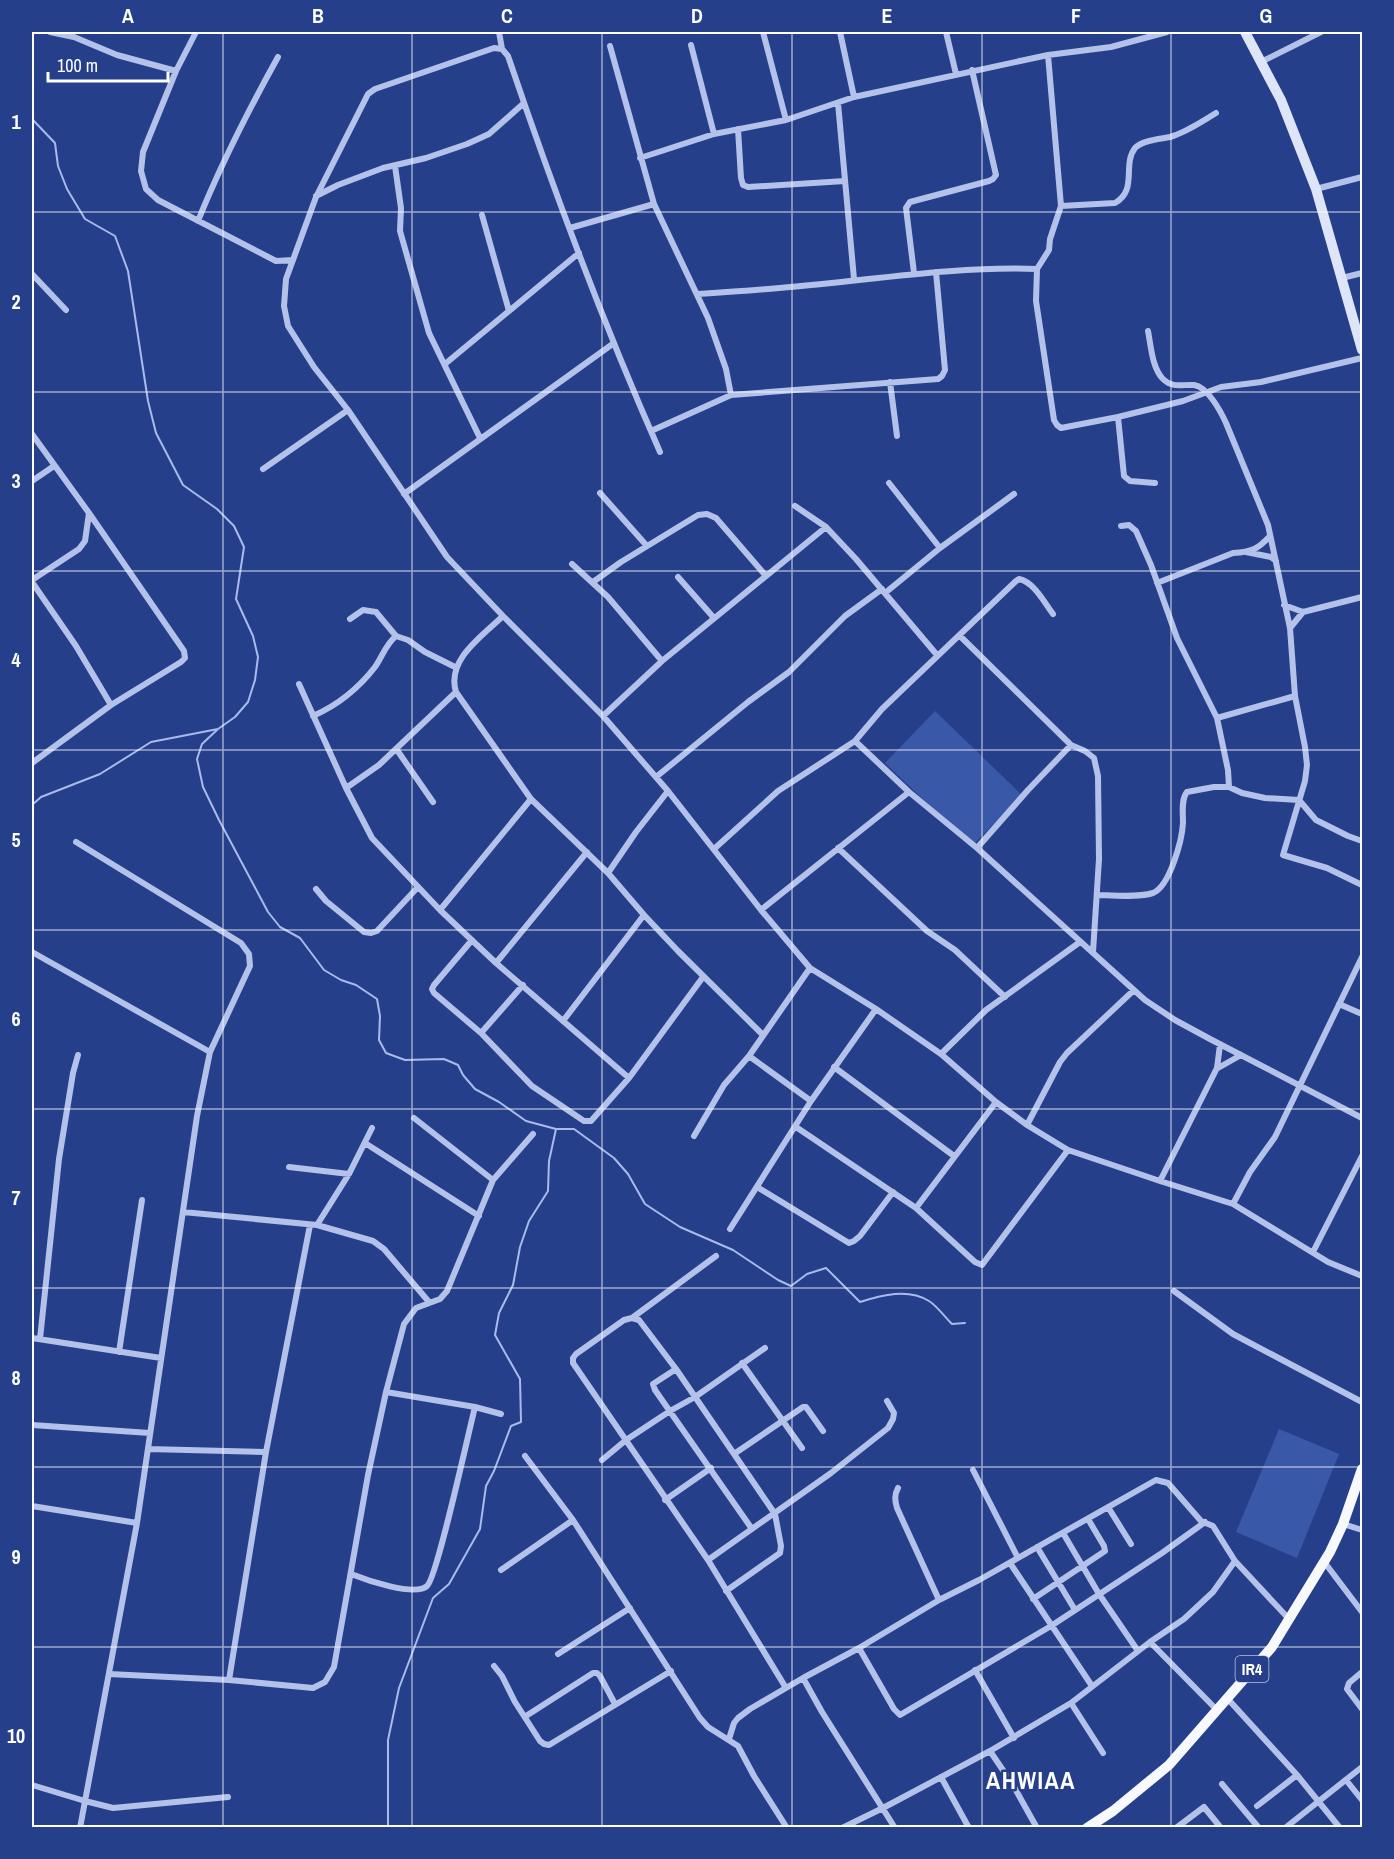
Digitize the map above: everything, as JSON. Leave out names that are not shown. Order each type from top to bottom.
[{"type":"main road","name":"IR4","points":[[1087,1827],[1113,1811],[1169,1765],[1272,1647],[1325,1563],[1343,1524],[1362,1469]]},
{"type":"street","points":[[50,32],[74,37],[117,55],[176,71]]},
{"type":"street","points":[[196,32],[176,71],[142,152],[141,171],[146,189],[158,200],[276,261],[293,260]]},
{"type":"street","points":[[499,32],[502,49],[508,56],[579,253],[660,452]]},
{"type":"street","points":[[763,32],[786,120]]},
{"type":"street","points":[[840,32],[855,97]]},
{"type":"street","points":[[946,32],[956,74]]},
{"type":"street","points":[[640,158],[714,134],[786,120],[855,97],[1048,55],[1111,47],[1167,32]]},
{"type":"street","points":[[1245,32],[1281,100],[1316,189],[1362,350]]},
{"type":"street","points":[[1261,62],[1321,32]]},
{"type":"street","points":[[691,45],[714,134]]},
{"type":"street","points":[[610,46],[654,204],[698,294],[718,344],[731,395]]},
{"type":"street","points":[[502,49],[494,48],[375,89],[368,94],[316,197],[286,279],[284,306],[288,326],[314,367],[348,410],[447,557],[603,716],[668,791],[761,910],[810,968],[876,1009],[941,1054],[1026,1125],[1068,1150],[1233,1204],[1328,1262],[1362,1276]]},
{"type":"street","points":[[1048,55],[1061,206],[1050,239],[1049,250],[1037,269],[1036,301],[1054,420],[1057,425],[1062,428],[1118,417],[1183,401],[1221,387],[1260,382],[1362,358]]},
{"type":"street","points":[[198,221],[217,174],[278,57]]},
{"type":"street","points":[[914,273],[906,208],[910,202],[989,181],[996,175],[972,70]]},
{"type":"street","points":[[316,197],[338,185],[467,144],[489,134],[524,103]]},
{"type":"street","points":[[838,103],[854,279]]},
{"type":"street","points":[[1061,206],[1114,203],[1121,199],[1126,193],[1131,159],[1135,149],[1142,144],[1185,132],[1216,113]]},
{"type":"street","points":[[738,129],[743,185],[748,187],[845,181]]},
{"type":"street","points":[[395,166],[400,198],[400,231],[429,333],[480,438]]},
{"type":"street","points":[[1316,189],[1362,177]]},
{"type":"street","points":[[570,228],[654,204]]},
{"type":"street","points":[[482,215],[509,311]]},
{"type":"street","points":[[445,364],[579,253]]},
{"type":"street","points":[[698,294],[790,287],[914,273],[1037,269]]},
{"type":"street","points":[[651,431],[731,395],[938,379],[944,373],[936,272]]},
{"type":"street","points":[[1342,278],[1362,273]]},
{"type":"street","points":[[32,274],[66,310]]},
{"type":"street","points":[[1148,331],[1155,366],[1162,378],[1172,385],[1201,387],[1218,407],[1263,510],[1277,561],[1290,628],[1295,696],[1307,765],[1305,781],[1283,855],[1327,868],[1362,885]]},
{"type":"street","points":[[404,494],[614,343]]},
{"type":"street","points":[[890,382],[897,436]]},
{"type":"street","points":[[263,469],[348,410]]},
{"type":"street","points":[[1118,417],[1124,476],[1130,482],[1155,483]]},
{"type":"street","points":[[32,434],[184,651],[185,658],[111,705],[32,761]]},
{"type":"street","points":[[32,481],[54,466]]},
{"type":"street","points":[[889,483],[940,548]]},
{"type":"street","points":[[600,493],[647,546]]},
{"type":"street","points":[[656,777],[748,702],[789,672],[845,616],[884,591],[1014,494]]},
{"type":"street","points":[[795,506],[826,526],[884,591],[937,656]]},
{"type":"street","points":[[89,513],[85,541],[79,549],[32,581],[76,645],[111,705]]},
{"type":"street","points":[[593,582],[698,515],[707,514],[716,518],[766,576]]},
{"type":"street","points":[[1121,526],[1129,525],[1136,531],[1177,638],[1217,718],[1228,770],[1229,787]]},
{"type":"street","points":[[603,716],[662,661],[826,526]]},
{"type":"street","points":[[1157,583],[1233,553],[1258,548],[1270,536]]},
{"type":"street","points":[[1246,552],[1277,561]]},
{"type":"street","points":[[572,564],[624,614],[662,661]]},
{"type":"street","points":[[678,577],[714,618]]},
{"type":"street","points":[[714,849],[778,791],[855,741],[882,709],[1019,579],[1026,581],[1041,596],[1053,614]]},
{"type":"street","points":[[1284,605],[1303,612],[1362,597]]},
{"type":"street","points":[[350,619],[363,609],[376,612],[396,636],[408,640],[425,652],[455,667]]},
{"type":"street","points":[[1290,628],[1303,612]]},
{"type":"street","points":[[503,616],[476,641],[455,667],[453,682],[456,692],[531,799],[608,873],[703,977],[763,1035]]},
{"type":"street","points":[[312,716],[327,710],[351,694],[376,665],[396,636]]},
{"type":"street","points":[[960,636],[1071,746],[1091,755],[1096,762],[1099,835],[1093,952]]},
{"type":"street","points":[[298,684],[372,838],[440,910],[496,963],[629,1078]]},
{"type":"street","points":[[346,788],[397,750],[456,692]]},
{"type":"street","points":[[1217,718],[1295,696]]},
{"type":"street","points":[[855,741],[909,792],[1162,1012],[1299,1087],[1362,1118]]},
{"type":"street","points":[[976,848],[1071,746]]},
{"type":"street","points":[[397,750],[433,802]]},
{"type":"street","points":[[1097,895],[1134,895],[1153,892],[1161,888],[1176,858],[1182,838],[1185,795],[1191,790],[1229,787],[1242,793],[1265,798],[1299,800],[1316,820],[1362,841]]},
{"type":"street","points":[[608,873],[668,791]]},
{"type":"street","points":[[761,910],[909,792]]},
{"type":"street","points":[[440,910],[531,799]]},
{"type":"street","points":[[76,842],[241,943],[249,954],[250,966],[210,1052],[197,1116],[137,1523],[80,1827]]},
{"type":"street","points":[[838,848],[927,931],[955,950],[1005,997]]},
{"type":"street","points":[[496,963],[587,852]]},
{"type":"street","points":[[316,889],[326,901],[364,932],[371,933],[377,931],[418,887]]},
{"type":"street","points":[[563,1021],[644,915]]},
{"type":"street","points":[[472,940],[432,989],[434,993],[482,1033],[532,1086],[584,1121],[591,1121],[629,1078],[703,977]]},
{"type":"street","points":[[941,1054],[986,1010],[1080,942]]},
{"type":"street","points":[[32,952],[210,1052]]},
{"type":"street","points":[[1233,1204],[1250,1172],[1271,1143],[1362,957]]},
{"type":"street","points":[[694,1136],[724,1084],[749,1056],[810,968]]},
{"type":"street","points":[[482,1033],[523,985]]},
{"type":"street","points":[[1026,1125],[1067,1053],[1134,990]]},
{"type":"street","points":[[1339,1004],[1362,1014]]},
{"type":"street","points":[[730,1229],[811,1101],[876,1009]]},
{"type":"street","points":[[1160,1181],[1217,1068],[1220,1045]]},
{"type":"street","points":[[40,1339],[59,1159],[78,1055]]},
{"type":"street","points":[[1217,1068],[1241,1055]]},
{"type":"street","points":[[749,1056],[811,1101]]},
{"type":"street","points":[[834,1067],[954,1156]]},
{"type":"street","points":[[916,1208],[996,1102]]},
{"type":"street","points":[[414,1119],[493,1180]]},
{"type":"street","points":[[796,1127],[916,1208],[975,1262],[982,1265],[1068,1150]]},
{"type":"street","points":[[229,1680],[266,1452],[313,1225],[349,1174],[372,1128]]},
{"type":"street","points":[[109,1674],[229,1680],[313,1688],[326,1682],[334,1667],[368,1475],[404,1324],[416,1308],[441,1299],[447,1291],[493,1180],[533,1134]]},
{"type":"street","points":[[365,1143],[479,1216]]},
{"type":"street","points":[[1313,1252],[1362,1156]]},
{"type":"street","points":[[289,1167],[349,1174]]},
{"type":"street","points":[[757,1187],[849,1243],[860,1236],[893,1192]]},
{"type":"street","points":[[119,1352],[142,1200]]},
{"type":"street","points":[[183,1212],[313,1225],[373,1241],[384,1249],[429,1302]]},
{"type":"street","points":[[716,1256],[573,1358],[573,1363],[708,1560],[786,1688]]},
{"type":"street","points":[[1174,1291],[1233,1334],[1362,1402]]},
{"type":"street","points":[[632,1317],[639,1320],[676,1369],[775,1514],[781,1546],[779,1554],[726,1591]]},
{"type":"street","points":[[32,1338],[161,1358]]},
{"type":"street","points":[[602,1460],[626,1440],[695,1397],[765,1348]]},
{"type":"street","points":[[742,1363],[802,1448]]},
{"type":"street","points":[[676,1369],[653,1384],[753,1528]]},
{"type":"street","points":[[386,1392],[475,1407],[501,1414]]},
{"type":"street","points":[[708,1560],[775,1514],[888,1428],[894,1413],[886,1401]]},
{"type":"street","points":[[734,1454],[805,1406],[823,1431]]},
{"type":"street","points":[[351,1574],[409,1590],[424,1588],[430,1583],[475,1407]]},
{"type":"street","points":[[32,1425],[150,1433]]},
{"type":"street","points":[[148,1449],[266,1452]]},
{"type":"street","points":[[525,1456],[573,1520],[705,1724],[738,1746],[754,1776],[787,1827]]},
{"type":"street","points":[[665,1500],[711,1468]]},
{"type":"street","points":[[973,1470],[1018,1558]]},
{"type":"street","points":[[729,1739],[738,1718],[786,1688],[1156,1480],[1168,1483],[1201,1521],[1213,1526],[1234,1561],[1290,1620]]},
{"type":"street","points":[[898,1488],[895,1493],[897,1508],[939,1600]]},
{"type":"street","points":[[32,1506],[137,1523]]},
{"type":"street","points":[[1108,1507],[1131,1544]]},
{"type":"street","points":[[1033,1599],[1103,1552],[1105,1549],[1088,1519]]},
{"type":"street","points":[[501,1570],[573,1520]]},
{"type":"street","points":[[859,1648],[894,1709],[900,1715],[1051,1626],[1205,1522]]},
{"type":"street","points":[[1343,1524],[1362,1530]]},
{"type":"street","points":[[1063,1533],[1099,1594],[1138,1651]]},
{"type":"street","points":[[1037,1547],[1075,1610]]},
{"type":"street","points":[[842,1827],[883,1808],[990,1751],[1071,1703],[1150,1642],[1184,1619],[1213,1592],[1234,1561]]},
{"type":"street","points":[[1010,1563],[1092,1686]]},
{"type":"street","points":[[1325,1563],[1362,1612]]},
{"type":"street","points":[[558,1654],[630,1608]]},
{"type":"street","points":[[1150,1642],[1217,1710]]},
{"type":"street","points":[[494,1666],[540,1741],[549,1745],[670,1671]]},
{"type":"street","points":[[975,1671],[1014,1738]]},
{"type":"street","points":[[1362,1672],[1349,1683],[1347,1689],[1362,1709]]},
{"type":"street","points":[[526,1716],[593,1673],[600,1676],[615,1704]]},
{"type":"street","points":[[803,1678],[895,1827]]},
{"type":"street","points":[[1227,1698],[1340,1827]]},
{"type":"street","points":[[1071,1703],[1103,1753]]},
{"type":"street","points":[[990,1751],[1037,1827]]},
{"type":"street","points":[[1285,1827],[1362,1767]]},
{"type":"street","points":[[1257,1806],[1296,1775]]},
{"type":"street","points":[[941,1777],[969,1827]]},
{"type":"street","points":[[1346,1780],[1362,1800]]},
{"type":"street","points":[[1222,1784],[1259,1827]]},
{"type":"street","points":[[32,1785],[85,1802],[113,1808],[228,1797]]},
{"type":"street","points":[[1180,1826],[1204,1807],[1221,1827]]},
{"type":"street","points":[[858,1819],[861,1827]]},
{"type":"street","points":[[1293,1821],[1299,1827]]},
{"type":"shaded area","points":[[935,711],[1022,795],[972,846],[885,763]]},
{"type":"shaded area","points":[[1279,1429],[1339,1454],[1297,1558],[1236,1532]]},
{"type":"waterway","points":[[32,119],[55,143],[58,166],[67,189],[85,219],[115,236],[128,271],[148,401],[156,433],[183,485],[217,509],[234,526],[244,547],[236,599],[253,636],[258,657],[255,680],[248,702],[235,717],[202,744],[197,759],[203,787],[268,912],[280,927],[300,938],[324,970],[341,980],[356,985],[377,999],[380,1016],[379,1040],[386,1053],[405,1060],[444,1059],[458,1065],[475,1089],[526,1121],[556,1129],[574,1129],[614,1158],[628,1174],[645,1204],[680,1227],[733,1250],[791,1286],[807,1274],[826,1268],[860,1302],[886,1295],[912,1295],[932,1303],[952,1324],[965,1323]]},
{"type":"waterway","points":[[32,805],[41,797],[100,774],[151,742],[218,729]]},
{"type":"waterway","points":[[388,1825],[388,1740],[399,1688],[433,1598],[449,1584],[480,1529],[486,1486],[511,1426],[521,1422],[520,1379],[495,1335],[499,1313],[513,1285],[520,1247],[529,1221],[548,1191],[549,1161],[556,1129]]},
{"type":"district","name":"AHWIAA","points":[[1031,1780]]}]
